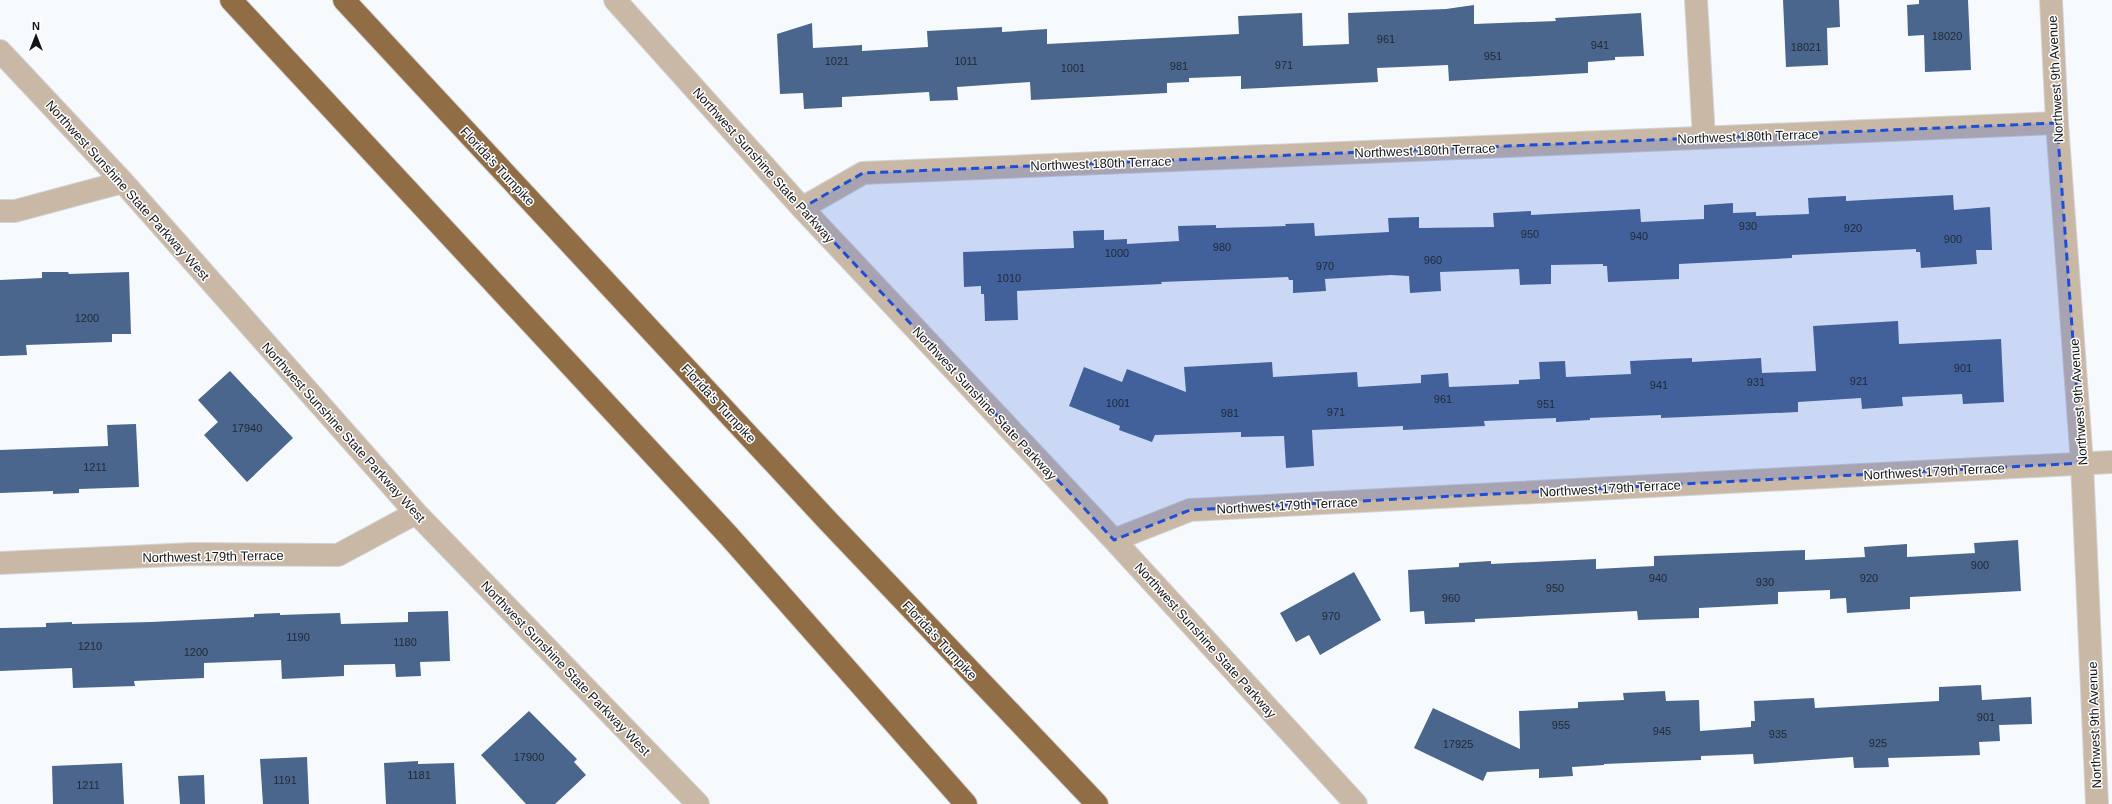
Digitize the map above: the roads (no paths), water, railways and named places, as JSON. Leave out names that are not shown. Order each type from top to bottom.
[{"type":"highway","points":[[231,0],[728,535],[966,804]]},
{"type":"highway","name":"Florida's Turnpike","points":[[344,0],[828,521],[1096,804]]},
{"type":"street","name":"Northwest Sunshine State Parkway","points":[[615,0],[802,208],[1114,540],[1356,804]]},
{"type":"street","points":[[1696,0],[1704,138]]},
{"type":"street","name":"Northwest 9th Avenue","points":[[2051,0],[2057,123],[2082,463],[2097,804]]},
{"type":"street","name":"Northwest Sunshine State Parkway West","points":[[0,51],[123,182],[416,513],[698,804]]},
{"type":"street","name":"Northwest 180th Terrace","points":[[802,208],[863,173],[2057,123]]},
{"type":"street","points":[[0,211],[15,210],[123,182]]},
{"type":"street","name":"Northwest 179th Terrace","points":[[1114,540],[1190,510],[2112,462]]},
{"type":"street","name":"Northwest 179th Terrace","points":[[0,563],[193,554],[338,555],[416,513]]}]
